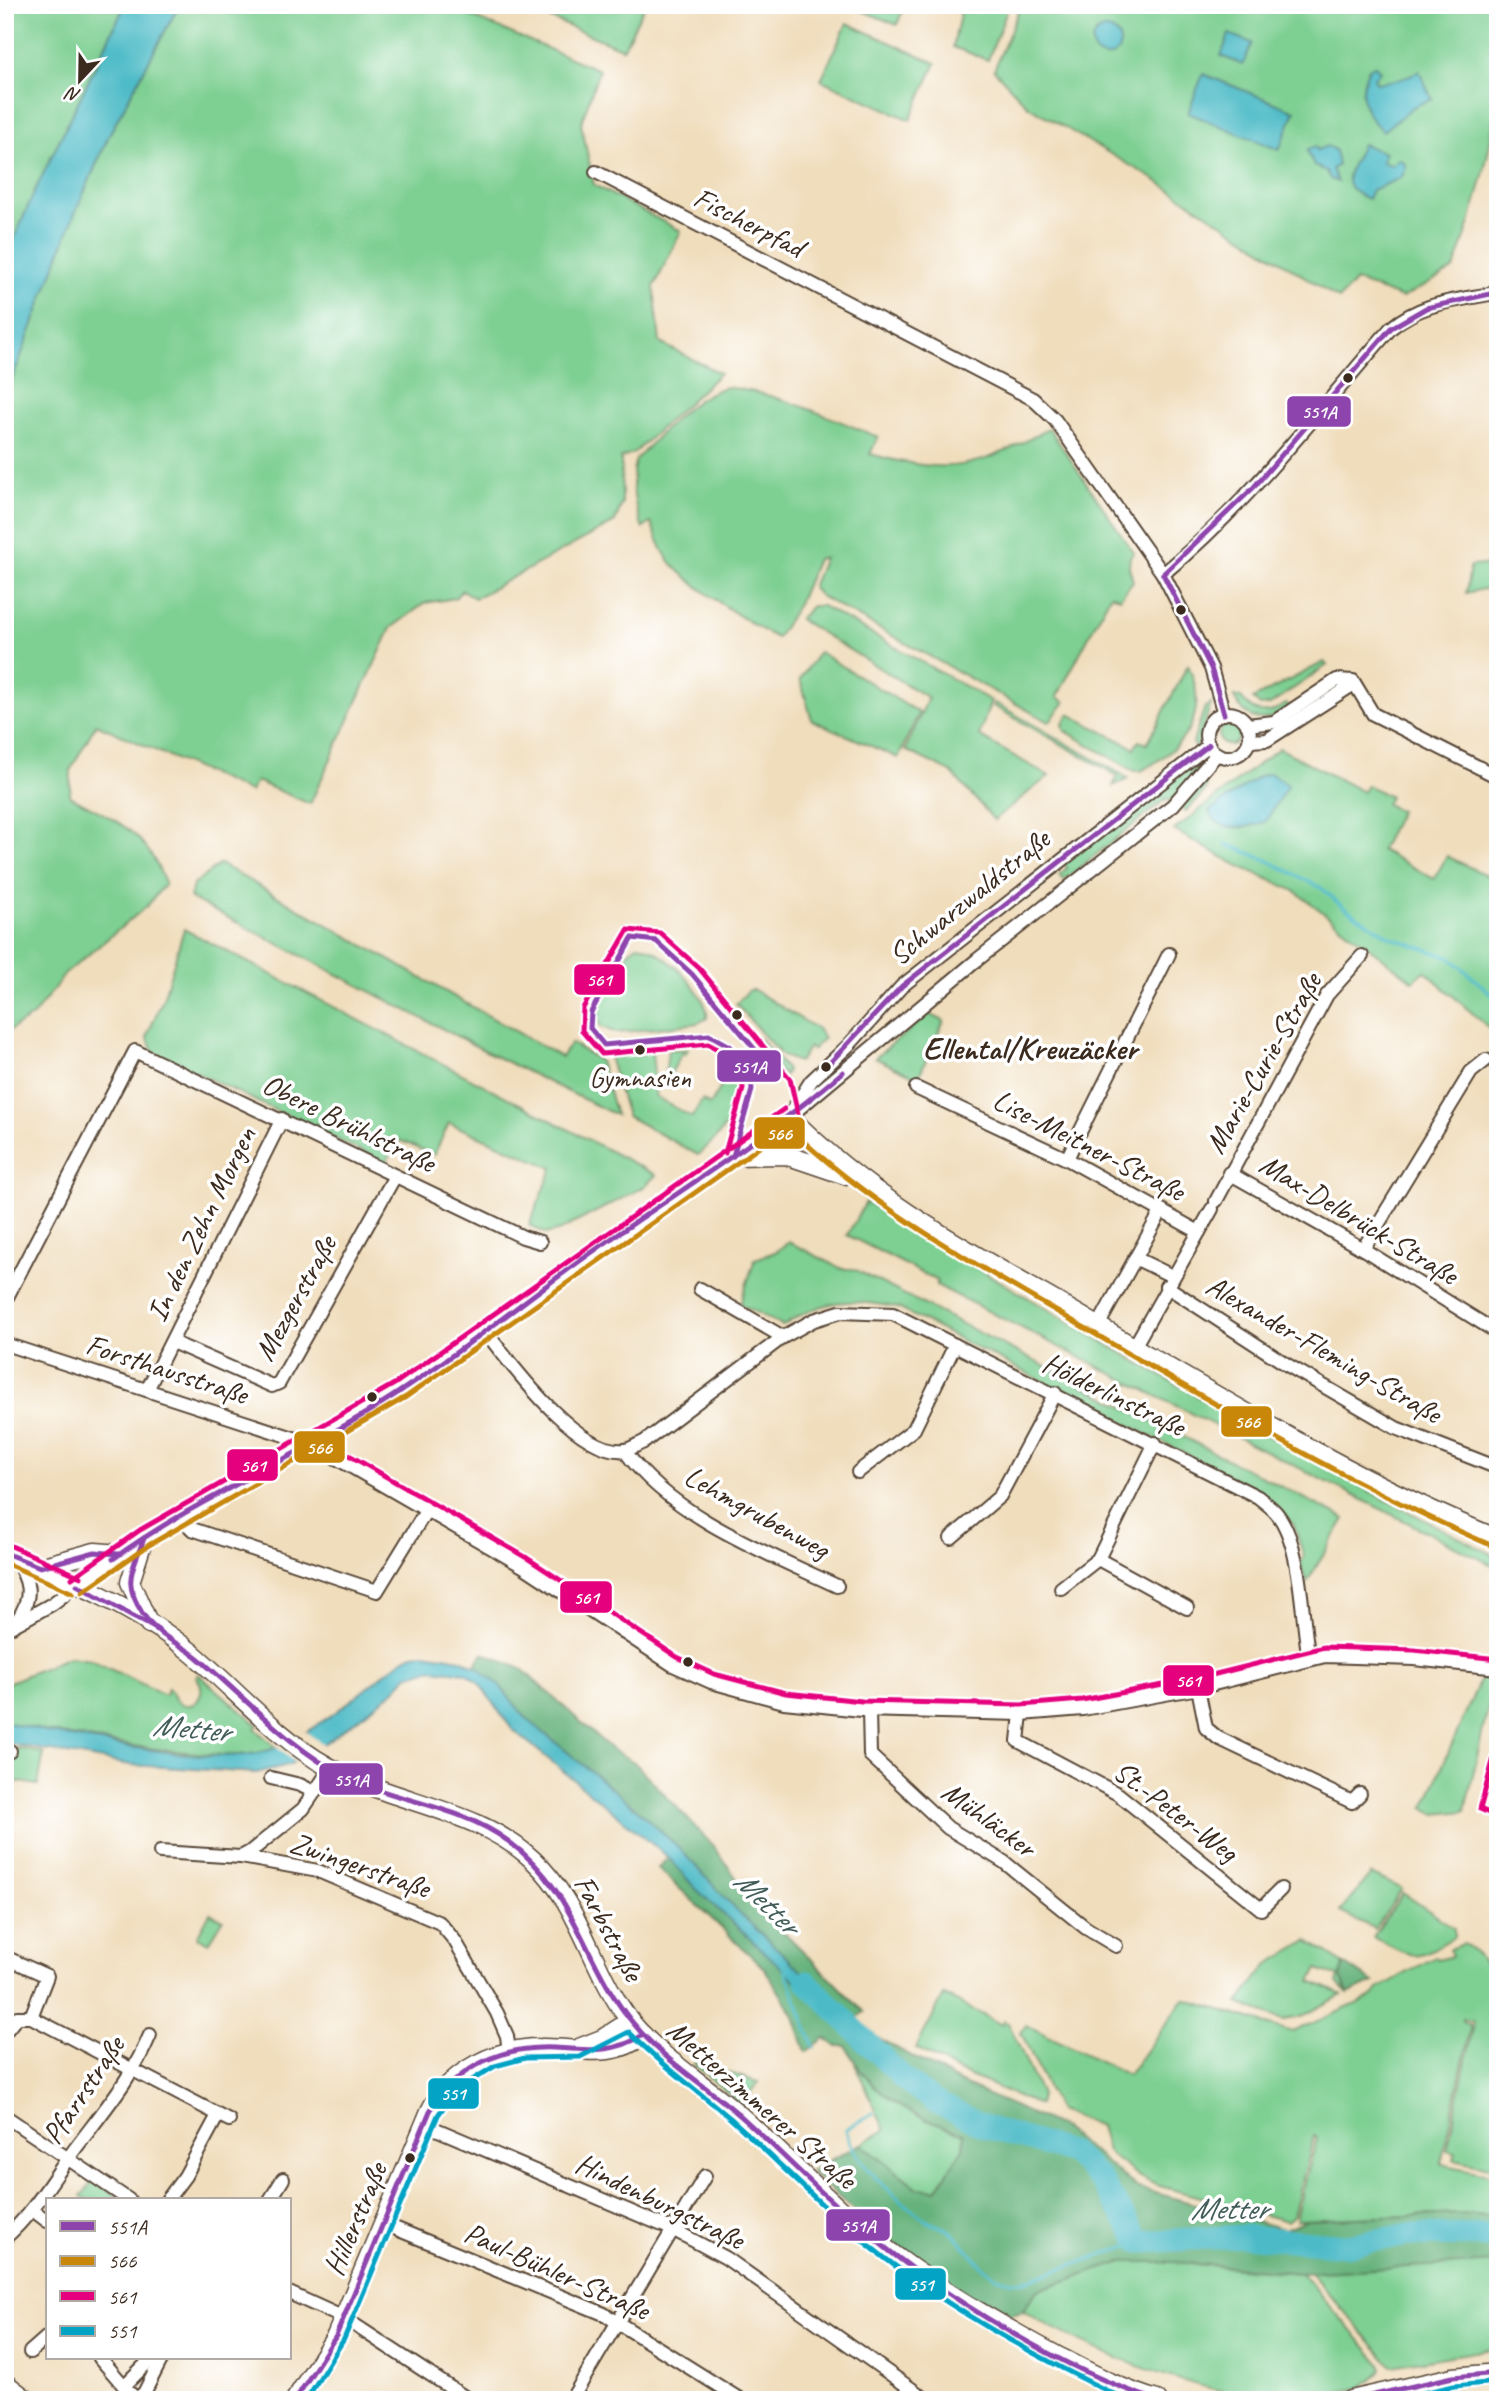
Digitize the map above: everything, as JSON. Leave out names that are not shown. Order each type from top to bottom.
[{"type":"main road","name":"Schwarzwaldstraße","points":[[78,1585],[144,1538],[381,1403],[789,1116]]},
{"type":"main road","points":[[789,1116],[819,1148],[858,1179],[977,1255],[1346,1469],[1498,1539]]},
{"type":"main road","points":[[733,1156],[786,1155],[858,1179]]},
{"type":"main road","points":[[144,1538],[130,1582],[149,1623]]},
{"type":"main road","points":[[40,1567],[95,1552],[120,1554]]},
{"type":"main road","name":"Farbstraße","points":[[10,1555],[78,1585],[149,1623],[191,1652],[297,1747],[331,1768],[359,1783],[475,1823],[503,1837],[532,1859],[554,1882],[571,1908],[601,1974],[630,2021],[643,2035]]},
{"type":"main road","name":"Metterzimmerer Straße","points":[[575,2049],[602,2039],[630,2021]]},
{"type":"main road","name":"Metterzimmerer Straße","points":[[439,2093],[461,2073],[509,2052],[539,2048],[608,2053],[633,2044],[643,2035],[734,2110],[871,2236],[934,2284],[1092,2374],[1132,2393],[1157,2400]]},
{"type":"main road","name":"Hillerstraße","points":[[295,2400],[337,2336],[382,2223],[439,2093]]},
{"type":"main road","points":[[1351,2400],[1453,2377],[1498,2373]]},
{"type":"main road","points":[[5,2383],[27,2400]]},
{"type":"street","name":"Fischerpfad","points":[[596,172],[1033,399],[1055,420],[1163,574],[1210,668],[1224,713]]},
{"type":"street","points":[[1163,574],[1193,550],[1270,470],[1391,328],[1422,307],[1490,294],[1498,289]]},
{"type":"street","points":[[1247,725],[1268,725],[1337,680],[1347,679],[1354,684],[1373,714],[1498,776]]},
{"type":"street","name":"Schwarzwaldstraße","points":[[789,1116],[811,1081],[849,1045],[902,986],[1213,750],[1237,755],[1249,741],[1268,740],[1354,684]]},
{"type":"street","points":[[1224,713],[1238,716],[1247,725],[1249,741]]},
{"type":"street","name":"Schwarzwaldstraße","points":[[1213,750],[1206,737],[1210,722],[1224,713]]},
{"type":"street","name":"Schwarzwaldstraße","points":[[789,1116],[977,960],[1174,805],[1213,750]]},
{"type":"street","points":[[1067,1159],[1169,954]]},
{"type":"street","name":"Marie-Curie-Straße","points":[[1134,1347],[1327,995],[1362,956]]},
{"type":"street","name":"Obere Brühlstraße","points":[[5,1301],[135,1051],[282,1119],[523,1237],[540,1242]]},
{"type":"street","points":[[1363,1249],[1471,1072],[1486,1060]]},
{"type":"street","name":"Lise-Meitner-Straße","points":[[916,1087],[1067,1159],[1199,1232]]},
{"type":"street","name":"In den Zehn Morgen","points":[[147,1390],[282,1119]]},
{"type":"street","name":"Max-Delbrück-Straße","points":[[1229,1173],[1363,1249],[1497,1331]]},
{"type":"street","name":"Mezgerstraße","points":[[172,1342],[272,1386],[279,1383],[395,1176]]},
{"type":"street","points":[[1098,1326],[1162,1210]]},
{"type":"street","name":"Alexander-Fleming-Straße","points":[[1135,1258],[1289,1366],[1396,1428],[1498,1468]]},
{"type":"street","points":[[701,1289],[783,1337]]},
{"type":"street","name":"Hölderlinstraße","points":[[625,1451],[644,1442],[783,1337],[814,1320],[840,1312],[892,1314],[1055,1393],[1258,1497],[1278,1514],[1290,1536],[1296,1556],[1309,1658]]},
{"type":"street","points":[[485,1331],[556,1413],[584,1438],[609,1449],[625,1451]]},
{"type":"street","name":"Forsthausstraße","points":[[5,1345],[312,1444],[523,1566],[684,1671],[726,1687],[784,1702],[869,1710],[1021,1714],[1083,1709],[1198,1688],[1309,1658],[1353,1655],[1498,1668]]},
{"type":"street","points":[[858,1472],[914,1429],[955,1346]]},
{"type":"street","points":[[951,1538],[1000,1496],[1055,1393]]},
{"type":"street","points":[[1061,1588],[1098,1559],[1155,1443]]},
{"type":"street","name":"Lehmgrubenweg","points":[[625,1451],[638,1469],[713,1524],[771,1556],[837,1586]]},
{"type":"street","points":[[180,1517],[192,1529],[377,1591],[426,1511]]},
{"type":"street","points":[[9,1628],[30,1592],[29,1581],[10,1555]]},
{"type":"street","points":[[1098,1559],[1188,1608]]},
{"type":"street","points":[[9,1628],[52,1604],[78,1585]]},
{"type":"street","points":[[1198,1688],[1206,1728],[1218,1738],[1352,1802],[1360,1794]]},
{"type":"street","name":"Mühläcker","points":[[869,1710],[870,1755],[948,1828],[1004,1861],[1086,1928],[1116,1946]]},
{"type":"street","name":"St.-Peter-Weg","points":[[1021,1714],[1018,1741],[1118,1794],[1261,1909],[1280,1889]]},
{"type":"street","points":[[160,1852],[241,1857],[303,1809],[331,1768]]},
{"type":"street","points":[[271,1778],[300,1785],[314,1792]]},
{"type":"street","name":"Zwingerstraße","points":[[241,1857],[318,1871],[440,1923],[455,1941],[496,2013],[507,2036],[509,2052]]},
{"type":"street","points":[[5,1957],[47,1976],[31,2017]]},
{"type":"street","points":[[5,2032],[17,2017],[31,2017],[135,2069],[224,2118],[168,2198]]},
{"type":"street","name":"Pfarrstraße","points":[[5,2238],[34,2211],[68,2159],[135,2069],[150,2035]]},
{"type":"street","points":[[5,2116],[126,2198]]},
{"type":"street","name":"Hindenburgstraße","points":[[424,2124],[674,2230],[726,2258],[927,2400]]},
{"type":"street","points":[[571,2400],[705,2176]]},
{"type":"street","points":[[271,2198],[283,2179]]},
{"type":"street","points":[[34,2211],[46,2220]]},
{"type":"street","name":"Paul-Bühler-Straße","points":[[382,2223],[618,2322],[741,2400]]},
{"type":"street","points":[[290,2293],[344,2318],[469,2400]]},
{"type":"street","points":[[30,2352],[46,2338]]},
{"type":"street","points":[[102,2360],[136,2400],[144,2393],[161,2360]]},
{"type":"street","points":[[124,2385],[150,2360]]},
{"type":"green space","points":[[10,5],[125,5],[32,197],[5,260],[5,16]]},
{"type":"green space","points":[[179,5],[458,5],[456,10],[599,70],[581,124],[594,185],[681,231],[654,287],[660,343],[720,373],[634,453],[621,458],[622,503],[615,522],[475,598],[462,590],[455,598],[425,603],[391,628],[310,804],[256,781],[250,792],[96,724],[71,769],[70,796],[128,829],[139,839],[149,851],[165,884],[147,906],[65,974],[33,1016],[5,1033],[5,398],[75,213],[109,135]]},
{"type":"green space","points":[[518,5],[645,5],[623,49]]},
{"type":"green space","points":[[848,5],[905,5],[897,25]]},
{"type":"green space","points":[[962,5],[1009,5],[988,60],[953,47]]},
{"type":"green space","points":[[1021,5],[1498,5],[1499,59],[1495,115],[1476,204],[1454,269],[1402,298],[1356,281],[1339,299],[1152,178],[1028,106],[994,70]]},
{"type":"green space","points":[[847,23],[936,63],[910,120],[821,80]]},
{"type":"green space","points":[[726,387],[785,400],[822,414],[878,437],[870,454],[922,465],[963,465],[982,460],[1049,428],[1134,553],[1130,556],[1129,567],[1133,581],[1120,598],[1111,594],[1057,697],[1065,702],[1049,722],[820,596],[812,587],[824,558],[817,559],[798,604],[777,638],[712,597],[673,565],[651,523],[643,528],[640,521],[633,485],[636,459],[688,407]]},
{"type":"green space","points":[[1498,564],[1498,586],[1466,593],[1470,566]]},
{"type":"green space","points":[[812,606],[822,606],[991,701],[979,736],[1049,776],[994,820],[951,772],[905,750],[928,698],[799,619]]},
{"type":"green space","points":[[819,652],[919,713],[898,758],[812,720],[800,679]]},
{"type":"green space","points":[[1324,662],[1327,665],[1270,705],[1260,706],[1253,699]]},
{"type":"green space","points":[[1188,665],[1197,699],[1190,728],[1170,751],[1141,771],[1134,771],[1064,730],[1063,724],[1069,714],[1134,748],[1139,741],[1147,744]]},
{"type":"green space","points":[[1234,697],[1240,697],[1256,711],[1273,711],[1286,704],[1291,707],[1275,716],[1260,719],[1246,713]]},
{"type":"green space","points":[[995,703],[1128,779],[1113,786],[1118,776],[993,706]]},
{"type":"green space","points":[[1211,704],[1196,751],[1193,742],[1205,707]]},
{"type":"green space","points":[[1225,725],[1233,725],[1239,735],[1233,745],[1225,745],[1219,739],[1219,731]]},
{"type":"green space","points":[[1279,748],[1363,792],[1367,785],[1390,797],[1386,804],[1400,811],[1381,850],[1434,879],[1447,856],[1498,881],[1498,1036],[1425,971],[1413,981],[1295,891],[1237,865],[1174,830]]},
{"type":"green space","points":[[1193,765],[1200,771],[1171,801],[1166,799],[1064,880],[1059,875],[1067,868],[1064,863]]},
{"type":"green space","points":[[1206,775],[1206,790],[1186,811],[1181,806]]},
{"type":"green space","points":[[220,864],[561,1057],[571,1043],[600,1061],[616,1115],[499,1058],[190,898],[193,885]]},
{"type":"green space","points":[[184,929],[656,1175],[644,1187],[561,1230],[546,1234],[529,1225],[553,1168],[449,1123],[434,1155],[399,1140],[386,1163],[153,1052],[147,1036],[163,999]]},
{"type":"green space","points":[[637,945],[658,953],[682,973],[701,997],[707,1018],[698,1023],[617,1033],[601,1027],[595,1015],[629,951]]},
{"type":"green space","points":[[749,990],[754,990],[817,1029],[824,1038],[812,1050],[809,1047],[799,1062],[782,1056],[736,1004]]},
{"type":"green space","points":[[929,1014],[944,1021],[918,1078],[875,1058]]},
{"type":"green space","points":[[760,1039],[787,1070],[784,1076],[761,1049]]},
{"type":"green space","points":[[688,1049],[686,1054],[682,1053],[669,1077],[665,1075],[668,1050]]},
{"type":"green space","points":[[652,1052],[656,1097],[692,1117],[702,1100],[710,1105],[730,1072],[736,1084],[738,1095],[731,1118],[716,1138],[698,1155],[627,1116],[609,1057]]},
{"type":"green space","points":[[866,1202],[1258,1430],[1498,1557],[1498,1568],[936,1285],[938,1281],[847,1235]]},
{"type":"green space","points":[[789,1242],[842,1269],[854,1269],[1345,1519],[1307,1582],[1300,1564],[1304,1557],[1294,1525],[1263,1493],[898,1308],[851,1302],[825,1305],[783,1326],[740,1304],[755,1259],[775,1252]]},
{"type":"green space","points":[[483,1653],[522,1669],[611,1749],[634,1762],[715,1848],[752,1900],[864,2012],[850,2023],[963,2084],[1061,2127],[1138,2188],[1284,2229],[1307,2220],[1465,2214],[1498,2217],[1498,2262],[1301,2273],[1175,2262],[1122,2262],[1037,2290],[1023,2311],[1002,2316],[976,2301],[902,2249],[810,2171],[861,2144],[918,2188],[936,2190],[963,2149],[964,2134],[911,2112],[880,2092],[867,2079],[846,2046],[836,2046],[825,2038],[806,2052],[793,2014],[765,1969],[658,1868],[678,1848],[520,1712],[475,1666]]},
{"type":"green space","points":[[69,1657],[91,1660],[165,1695],[168,1688],[176,1700],[184,1705],[195,1703],[199,1699],[201,1688],[196,1677],[198,1674],[258,1725],[255,1729],[277,1748],[251,1754],[214,1755],[132,1746],[5,1722],[5,1684]]},
{"type":"green space","points":[[1481,1678],[1494,1681],[1465,1811],[1435,1814],[1424,1808]]},
{"type":"green space","points":[[17,1748],[44,1753],[38,1785],[10,1780]]},
{"type":"green space","points":[[1371,1874],[1402,1889],[1375,1929],[1340,1912]]},
{"type":"green space","points":[[1403,1893],[1454,1928],[1454,1937],[1430,1951],[1414,1955],[1397,1950],[1373,1937]]},
{"type":"green space","points":[[210,1913],[223,1920],[209,1943],[197,1937]]},
{"type":"green space","points":[[1308,1941],[1344,1964],[1341,1977],[1348,1994],[1337,1983],[1339,1977],[1318,1969],[1311,1981],[1342,1995],[1301,2017],[1283,2020],[1238,2003],[1267,1965]]},
{"type":"green space","points":[[1463,1944],[1473,1950],[1488,1969],[1498,1976],[1498,2169],[1454,2159],[1456,2152],[1447,2150],[1474,2022],[1462,2019],[1462,2022],[1471,2025],[1441,2164],[1498,2176],[1498,2217],[1465,2214],[1297,2220],[1296,2215],[1317,2138],[1314,2136],[1293,2216],[1287,2221],[1156,2185],[1139,2177],[1107,2152],[1100,2126],[1058,2110],[1021,2033],[1026,2025],[1128,2075],[1184,1999],[1293,2032],[1372,1997],[1378,1989],[1435,1957],[1437,1960],[1452,1956],[1450,1949]]},
{"type":"green space","points":[[1344,1964],[1374,1982],[1348,1994],[1341,1977]]},
{"type":"green space","points":[[944,1995],[1002,2025],[1004,2021],[1009,2024],[1041,2095],[1039,2105],[958,2071],[916,2048]]},
{"type":"green space","points":[[695,2062],[758,2082],[742,2105],[694,2065]]},
{"type":"green space","points":[[855,2064],[903,2108],[929,2121],[964,2133],[963,2149],[936,2190],[918,2188],[861,2144],[885,2130]]},
{"type":"green space","points":[[93,2180],[118,2197],[83,2198]]},
{"type":"green space","points":[[1122,2262],[1175,2262],[1301,2273],[1381,2364],[1382,2370],[1361,2388],[1292,2400],[1234,2400],[1236,2394],[1126,2362],[1023,2311],[1037,2290]]},
{"type":"green space","points":[[1498,2262],[1498,2348],[1392,2366],[1308,2270]]},
{"type":"water","points":[[125,5],[179,5],[109,135],[75,213],[5,398],[5,260],[32,197]]},
{"type":"water","points":[[1106,29],[1116,33],[1120,43],[1116,53],[1106,57],[1096,53],[1092,43],[1096,33]]},
{"type":"water","points":[[1229,34],[1252,43],[1243,65],[1221,56]]},
{"type":"water","points":[[1375,66],[1380,71],[1374,78],[1377,83],[1401,79],[1419,71],[1432,99],[1413,107],[1383,131],[1366,110],[1363,94],[1365,77],[1369,68]]},
{"type":"water","points":[[1203,74],[1295,111],[1279,150],[1188,113]]},
{"type":"water","points":[[1362,144],[1385,153],[1382,162],[1392,165],[1398,159],[1404,162],[1406,169],[1401,178],[1372,190],[1368,199],[1357,194],[1348,182],[1350,169]]},
{"type":"water","points":[[1315,146],[1317,150],[1327,146],[1335,150],[1338,165],[1332,169],[1338,182],[1330,179],[1326,171],[1314,166],[1307,150]]},
{"type":"water","points":[[1270,773],[1288,785],[1265,822],[1234,827],[1219,823],[1213,818],[1209,811],[1260,776]]},
{"type":"water","points":[[425,1653],[461,1659],[498,1684],[526,1718],[633,1806],[679,1848],[737,1911],[832,2000],[825,2008],[694,1887],[668,1857],[512,1729],[478,1682],[466,1673],[432,1669],[408,1675],[392,1693],[325,1743],[288,1765],[256,1773],[131,1765],[5,1743],[5,1722],[142,1749],[219,1756],[251,1754],[292,1740],[342,1708],[403,1659],[413,1654]]},
{"type":"pier","points":[[302,1729],[326,1746],[296,1764],[274,1745]]},
{"type":"waterway","points":[[1226,844],[1269,861],[1321,888],[1343,907],[1390,937],[1451,958],[1498,1000]]},
{"type":"waterway","points":[[785,1970],[814,2047]]},
{"type":"waterway","name":"Metter","points":[[807,1982],[905,2080],[934,2101],[986,2127],[1072,2153],[1100,2179],[1140,2242],[1244,2236],[1345,2245],[1410,2235],[1498,2236]]},
{"type":"waterway","points":[[873,2113],[846,2129],[850,2142],[867,2168],[927,2221],[951,2232],[982,2266],[1000,2278],[1024,2281],[1140,2242]]},
{"type":"transit line","name":"551A","points":[[1163,574],[1254,487],[1391,328],[1426,308],[1490,294],[1498,289]]},
{"type":"transit line","name":"551A","points":[[1163,574],[1211,668],[1224,714]]},
{"type":"transit line","name":"551A","points":[[826,1067],[902,986],[1209,745]]},
{"type":"transit line","name":"561","points":[[725,1153],[743,1089],[742,1071],[725,1053],[708,1044],[602,1054],[582,1031],[583,1008],[628,930],[660,933],[699,968],[790,1079],[798,1114]]},
{"type":"transit line","name":"551A","points":[[656,941],[632,938],[591,1012],[590,1028],[604,1045],[710,1035],[730,1046],[750,1067],[752,1090],[733,1156]]},
{"type":"transit line","name":"551A","points":[[656,941],[692,974],[758,1053]]},
{"type":"transit line","name":"551A","points":[[113,1559],[172,1521],[387,1400],[598,1248],[753,1141],[843,1072]]},
{"type":"transit line","name":"561","points":[[72,1578],[140,1530],[396,1383],[784,1109]]},
{"type":"transit line","name":"566","points":[[82,1592],[149,1545],[406,1397],[788,1127],[822,1157],[893,1211],[1007,1283],[1287,1444],[1389,1498],[1495,1547]]},
{"type":"transit line","name":"561","points":[[316,1436],[527,1558],[677,1657],[714,1674],[786,1693],[862,1701],[1021,1705],[1082,1700],[1196,1679],[1324,1647],[1414,1650],[1498,1659]]},
{"type":"transit line","name":"551A","points":[[144,1538],[135,1561],[131,1579],[132,1590],[143,1614],[160,1633],[199,1659],[287,1737],[325,1765],[346,1777],[387,1793],[470,1820],[508,1841],[550,1882],[616,2000],[645,2037],[744,2119],[855,2223],[970,2308],[1084,2371],[1156,2400]]},
{"type":"transit line","name":"561","points":[[9,1545],[81,1577]]},
{"type":"transit line","name":"551A","points":[[5,1553],[40,1567],[95,1552],[118,1554]]},
{"type":"transit line","name":"566","points":[[5,1563],[73,1593]]},
{"type":"transit line","name":"551A","points":[[77,1585],[158,1630]]},
{"type":"transit line","name":"561","points":[[1498,1743],[1480,1809],[1498,1817]]},
{"type":"transit line","name":"551","points":[[306,2400],[344,2339],[438,2115],[456,2090],[495,2066],[525,2058],[580,2057],[629,2032],[730,2118],[849,2229],[897,2267],[992,2330],[1126,2400]]},
{"type":"transit line","name":"551A","points":[[295,2400],[336,2336],[430,2111],[453,2082],[467,2071],[499,2055],[535,2048],[611,2048],[643,2035]]},
{"type":"transit line","name":"551A","points":[[1352,2400],[1453,2377],[1498,2373]]},
{"type":"transit line","name":"551","points":[[1392,2400],[1454,2386],[1498,2382]]},
{"type":"place","name":"Gymnasien","points":[[640,1050]]},
{"type":"district","name":"Ellental/Kreuzäcker","points":[[1030,1048]]}]
